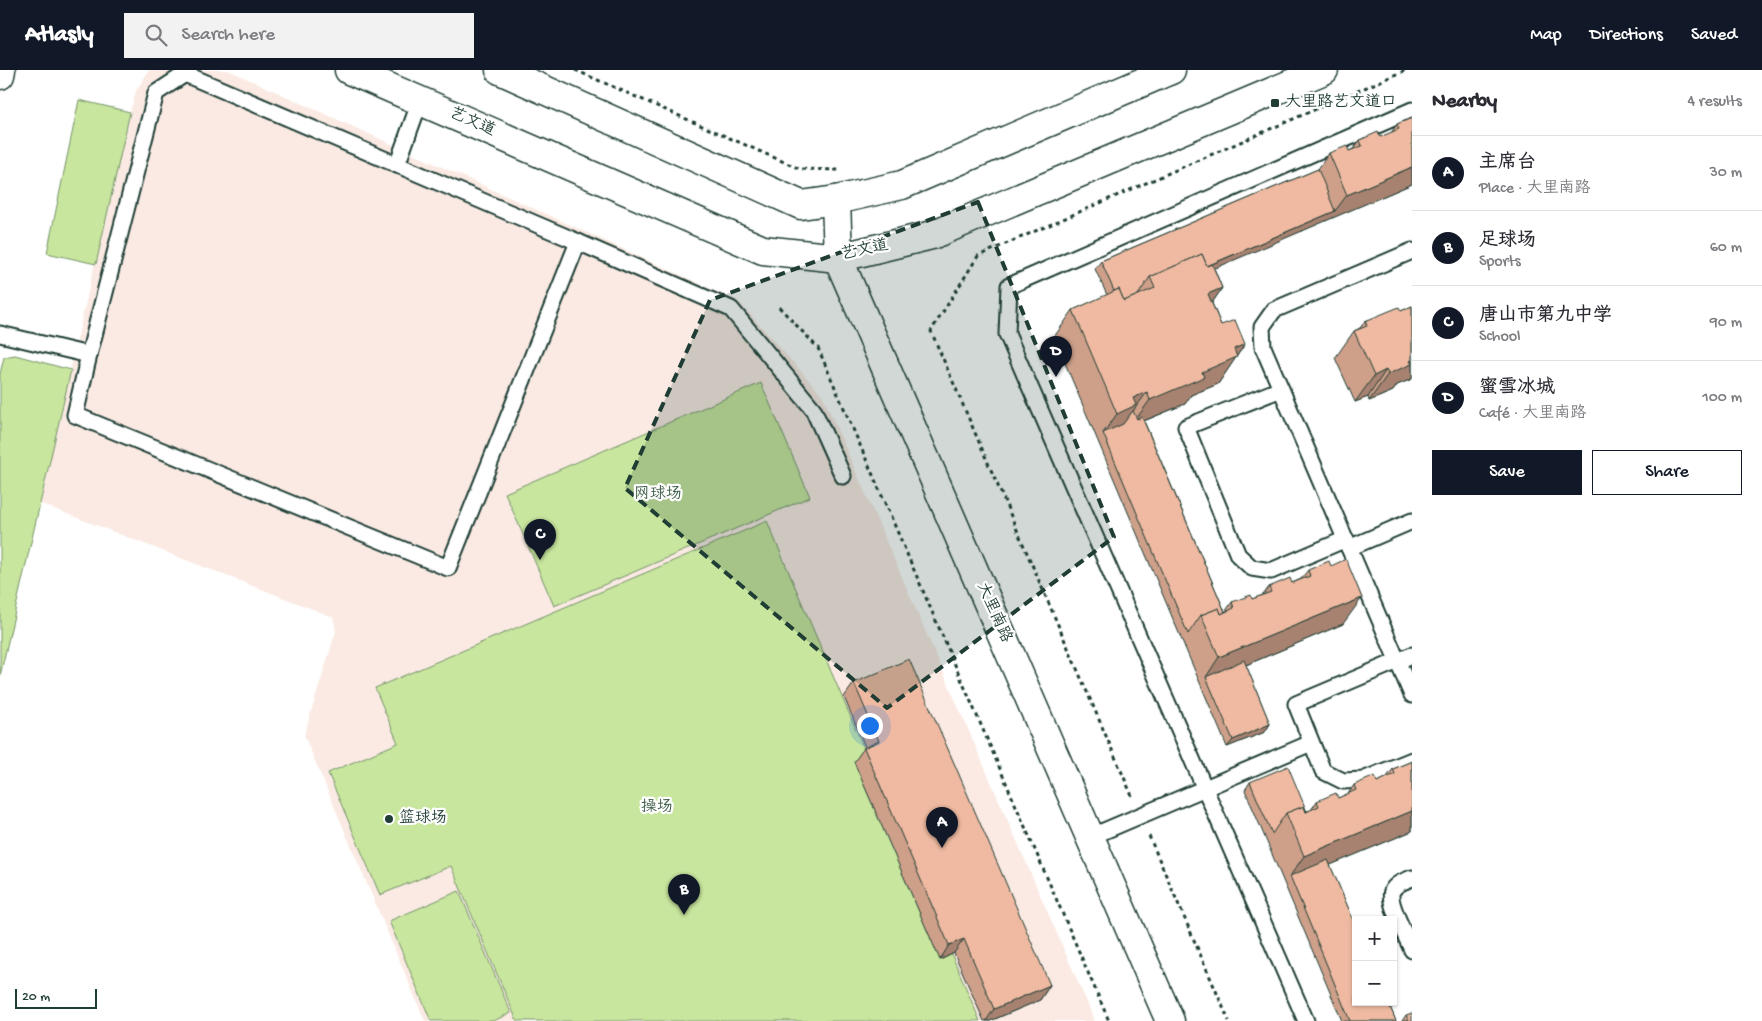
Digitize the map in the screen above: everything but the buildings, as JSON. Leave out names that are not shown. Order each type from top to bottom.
[{"type":"main road","points":[[0,76],[1,70]]},
{"type":"main road","name":"艺文道","points":[[350,70],[763,250],[838,258],[932,236],[1324,70]]},
{"type":"main road","points":[[500,70],[801,205],[836,200],[902,185],[1171,70]]},
{"type":"main road","name":"大里南路","points":[[836,200],[838,258],[1170,1021]]},
{"type":"lane","points":[[578,242],[448,568],[75,415],[156,92],[185,74],[578,242],[731,309],[813,409],[843,476]]},
{"type":"lane","points":[[397,165],[420,101]]},
{"type":"lane","points":[[1306,1021],[1007,334],[1009,286],[1412,110]]},
{"type":"lane","points":[[1412,251],[1274,310],[1262,327],[1263,347],[1412,695]]},
{"type":"lane","points":[[0,334],[89,355]]},
{"type":"lane","points":[[1281,389],[1186,427],[1238,555],[1252,568],[1271,571],[1412,521]]},
{"type":"lane","points":[[1412,655],[1296,704],[1323,771],[1343,781],[1363,780],[1412,760]]},
{"type":"lane","points":[[1090,837],[1311,743]]},
{"type":"lane","points":[[1412,878],[1399,883],[1395,887],[1392,891],[1391,901],[1412,950]]},
{"type":"path","points":[[575,70],[800,169],[847,170]]},
{"type":"path","points":[[1229,1021],[931,331],[978,256],[1406,70]]},
{"type":"path","points":[[779,307],[818,348],[1109,1021]]},
{"type":"highlighted area","points":[[978,202],[1114,537],[887,708],[625,488],[710,300]]},
{"type":"shaded area","points":[[149,70],[228,70],[738,301],[823,396],[1095,1021],[425,1021],[304,735],[336,631],[333,617],[39,503],[130,112],[136,91]]},
{"type":"green space","points":[[79,100],[130,112],[96,264],[47,253]]},
{"type":"green space","points":[[15,355],[71,370],[0,676],[0,374],[4,357]]},
{"type":"green space","name":"网球场","points":[[761,383],[810,497],[554,606],[505,493]]},
{"type":"green space","name":"操场","points":[[767,521],[980,1021],[517,1021],[451,866],[380,895],[328,773],[398,743],[375,688]]},
{"type":"green space","points":[[459,891],[511,1013],[493,1021],[431,1021],[389,921]]},
{"type":"place","name":"大里路艺文道口","points":[[1275,103]]},
{"type":"place","name":"蜜雪冰城","points":[[1056,377]]},
{"type":"place","name":"唐山市第九中学","points":[[540,560]]},
{"type":"place","name":"篮球场","points":[[389,819]]},
{"type":"place","name":"主席台","points":[[942,848]]},
{"type":"place","name":"足球场","points":[[684,915]]}]
